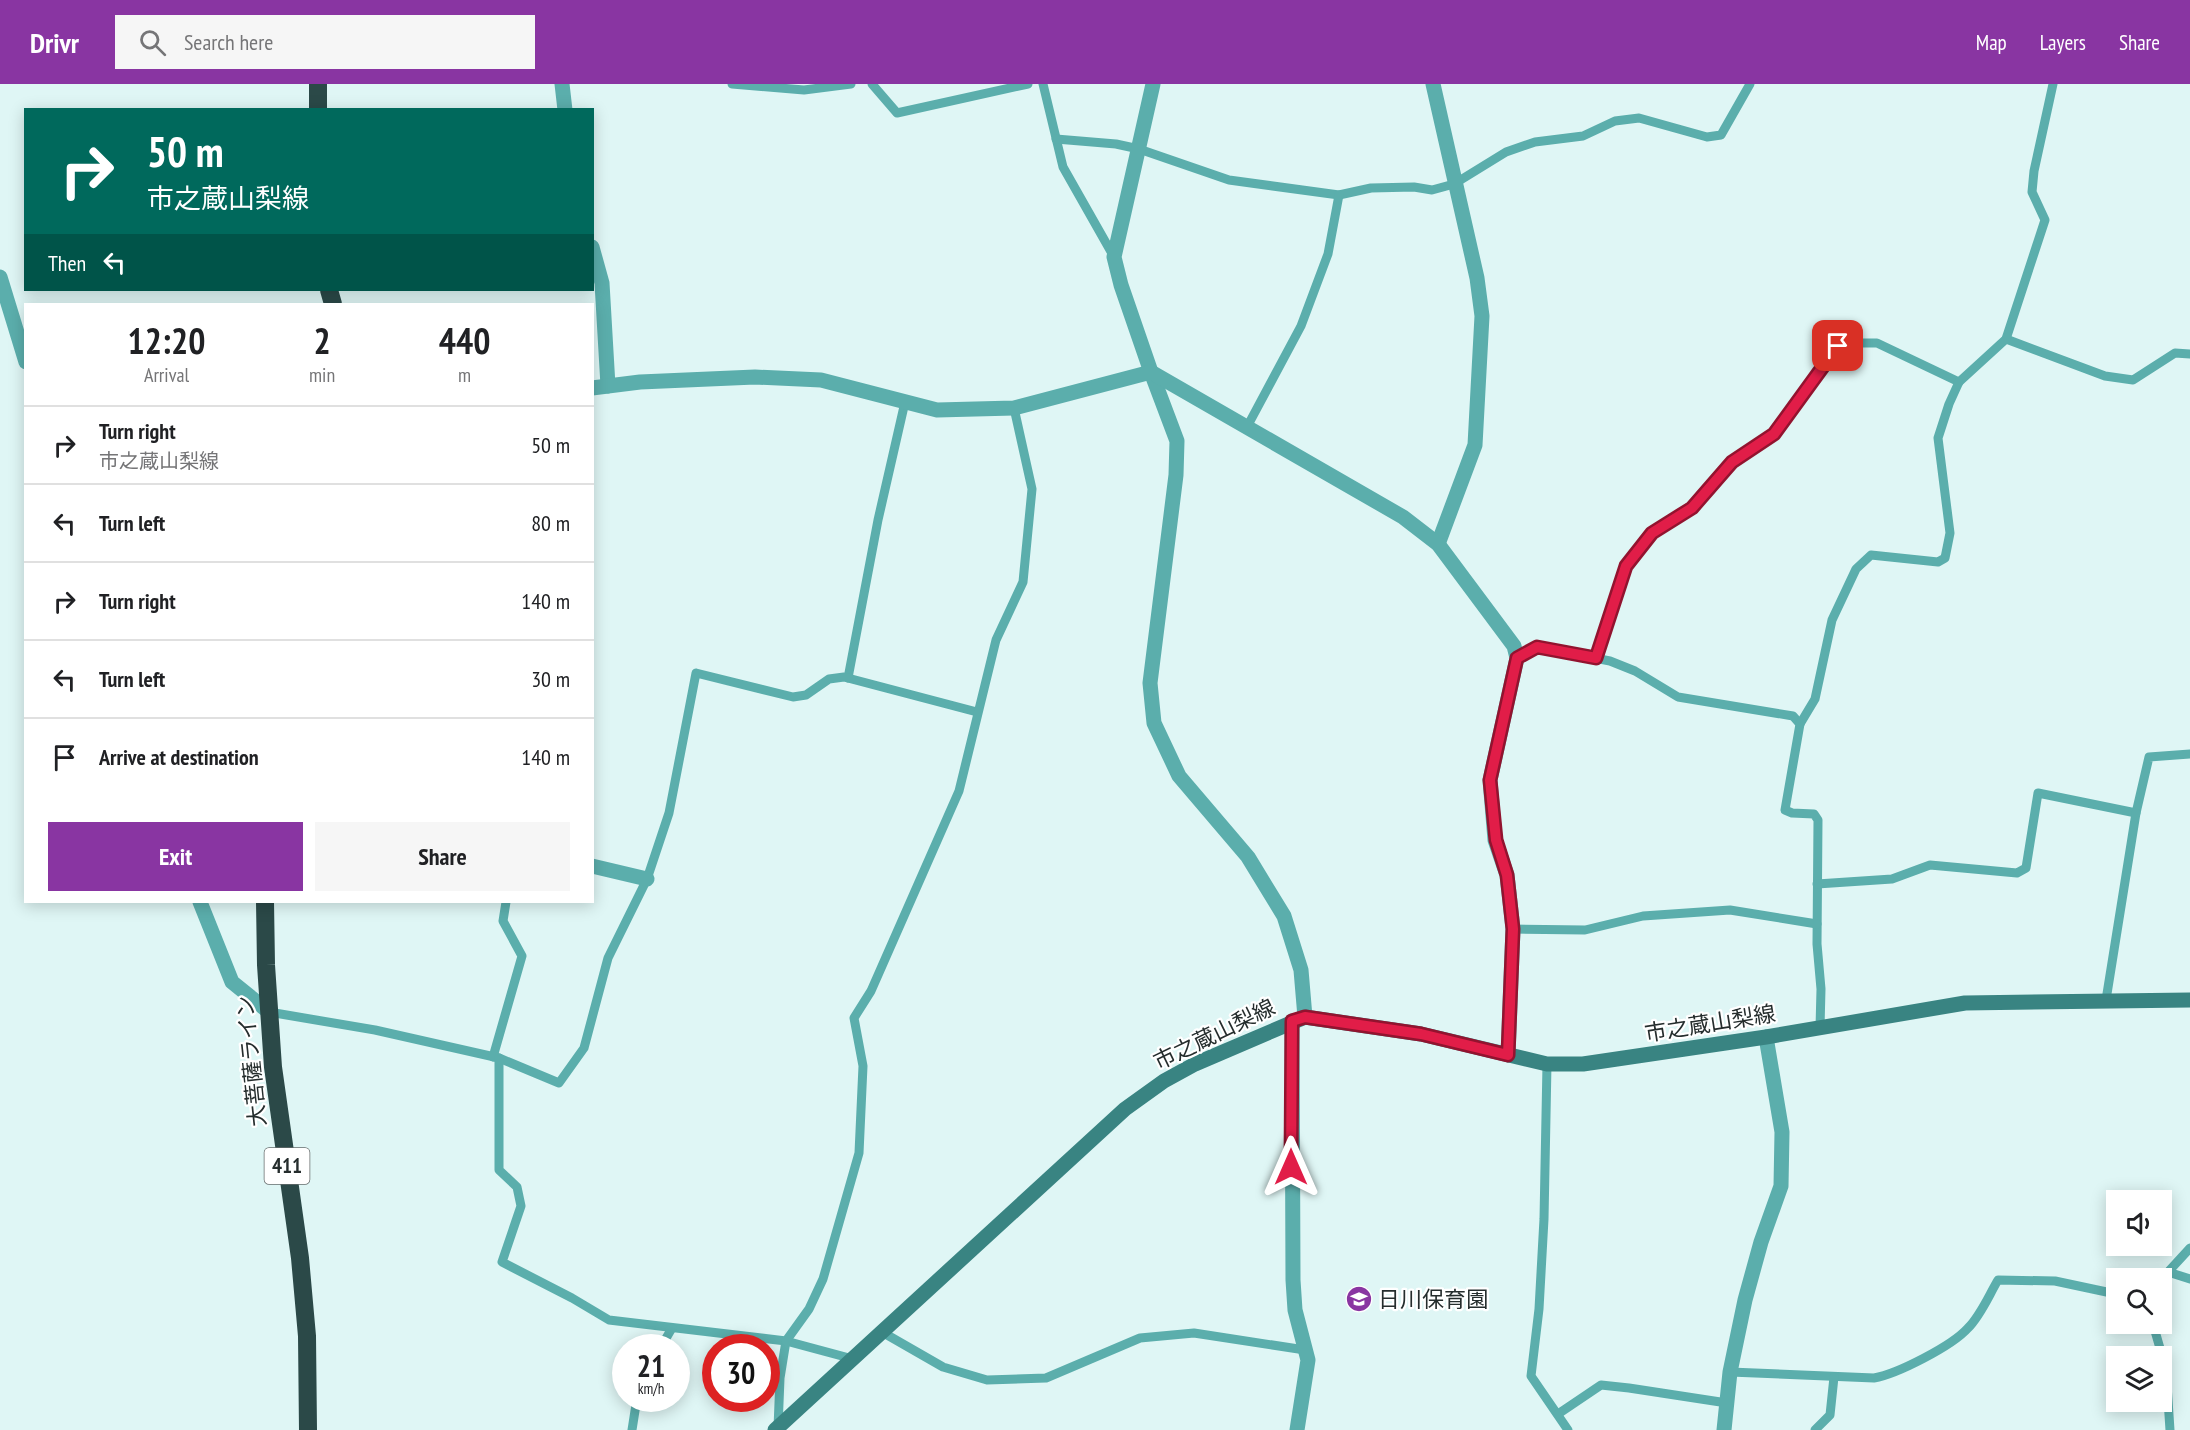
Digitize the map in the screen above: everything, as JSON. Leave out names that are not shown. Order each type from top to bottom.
[{"type":"highway","points":[[318,84],[318,108]]},
{"type":"highway","name":"大菩薩ライン","points":[[265,903],[273,1067],[300,1258],[307,1336],[308,1430]]},
{"type":"main road","name":"市之蔵山梨線","points":[[776,1429],[1131,1104],[1164,1081],[1195,1064],[1298,1019],[1421,1034],[1546,1064],[1583,1064],[1766,1037],[1965,1003],[2190,1000]]},
{"type":"street","points":[[562,84],[565,108]]},
{"type":"street","points":[[1153,84],[1114,257],[1121,285],[1177,441],[1176,475],[1150,683],[1154,723],[1179,776],[1248,857],[1284,916],[1301,970],[1293,1281],[1295,1310],[1308,1360],[1297,1430]]},
{"type":"street","points":[[1433,84],[1477,278],[1482,316],[1474,445],[1438,544]]},
{"type":"street","points":[[594,254],[602,283],[608,386]]},
{"type":"street","points":[[0,277],[24,356]]},
{"type":"street","points":[[594,388],[640,382],[755,377],[810,379],[938,410],[1014,408],[1151,372],[1403,517],[1438,544],[1514,646],[1517,658],[1490,780],[1496,840],[1507,875],[1513,929],[1508,1055]]},
{"type":"street","points":[[594,866],[647,879]]},
{"type":"street","points":[[200,903],[232,982],[269,1012]]},
{"type":"street","points":[[1724,1430],[1730,1372],[1745,1300],[1758,1251],[1781,1186],[1782,1132],[1766,1037]]},
{"type":"lane","points":[[732,84],[804,90],[851,84]]},
{"type":"lane","points":[[872,84],[897,113],[1028,84]]},
{"type":"lane","points":[[1043,84],[1064,167],[1114,257]]},
{"type":"lane","points":[[1056,140],[1116,144],[1140,149],[1229,180],[1339,195],[1371,188],[1414,187],[1432,190],[1454,184],[1506,152],[1534,142],[1583,136],[1615,122],[1639,118],[1707,137],[1720,135],[1750,84]]},
{"type":"lane","points":[[1820,1028],[1821,989],[1817,924],[1818,820],[1814,814],[1792,813],[1785,810],[1800,724],[1815,699],[1832,620],[1856,569],[1871,555],[1938,562],[1945,558],[1950,533],[1938,438],[1959,382],[2006,339],[2045,220],[2032,192],[2034,171],[2053,84]]},
{"type":"lane","points":[[1247,427],[1301,326],[1328,254],[1339,195]]},
{"type":"lane","points":[[2006,339],[2105,376],[2133,380],[2175,353],[2190,354]]},
{"type":"lane","points":[[1596,658],[1626,566],[1652,533],[1692,508],[1732,462],[1774,434],[1838,346],[1877,343],[1959,382]]},
{"type":"lane","points":[[848,678],[878,520],[905,402]]},
{"type":"lane","points":[[776,1429],[786,1341],[809,1309],[823,1279],[859,1153],[863,1066],[854,1018],[871,991],[959,791],[996,640],[1023,582],[1032,489],[1030,470],[1014,408]]},
{"type":"lane","points":[[1517,658],[1537,647],[1610,661],[1635,671],[1678,697],[1793,716],[1800,724]]},
{"type":"lane","points":[[269,1012],[375,1030],[496,1058],[559,1083],[584,1048],[608,958],[647,879],[669,813],[696,673],[793,697],[806,695],[829,679],[848,678],[977,712]]},
{"type":"lane","points":[[2106,1000],[2136,813],[2149,758],[2190,754]]},
{"type":"lane","points":[[1817,884],[1892,879],[1930,865],[2017,873],[2026,868],[2038,793],[2136,813]]},
{"type":"lane","points":[[506,903],[503,921],[522,956],[496,1058],[499,1170],[517,1187],[521,1206],[502,1262],[609,1320],[786,1341],[853,1359]]},
{"type":"lane","points":[[1513,929],[1585,930],[1643,916],[1730,910],[1817,924]]},
{"type":"lane","points":[[1546,1064],[1544,1219],[1539,1309],[1531,1376],[1569,1430]]},
{"type":"lane","points":[[2172,1268],[2190,1248]]},
{"type":"lane","points":[[2172,1273],[2190,1279]]},
{"type":"lane","points":[[1730,1372],[1874,1378],[1889,1375],[1939,1348],[1968,1328],[1998,1280],[2055,1281],[2106,1292]]},
{"type":"lane","points":[[669,1334],[672,1328]]},
{"type":"lane","points":[[882,1332],[944,1367],[987,1380],[1046,1378],[1140,1338],[1194,1333],[1305,1350]]},
{"type":"lane","points":[[2156,1334],[2166,1370],[2170,1430]]},
{"type":"lane","points":[[1815,1430],[1830,1414],[1834,1377]]},
{"type":"lane","points":[[1558,1414],[1600,1385],[1727,1403]]},
{"type":"lane","points":[[632,1430],[635,1412]]},
{"type":"place","name":"日川保育園","points":[[1359,1299]]},
{"type":"route","points":[[1291,1167],[1292,1021],[1305,1017],[1421,1034],[1508,1055],[1513,929],[1507,875],[1496,840],[1490,780],[1517,658],[1537,647],[1596,658],[1626,566],[1652,533],[1692,508],[1732,462],[1774,434],[1838,346]]}]
